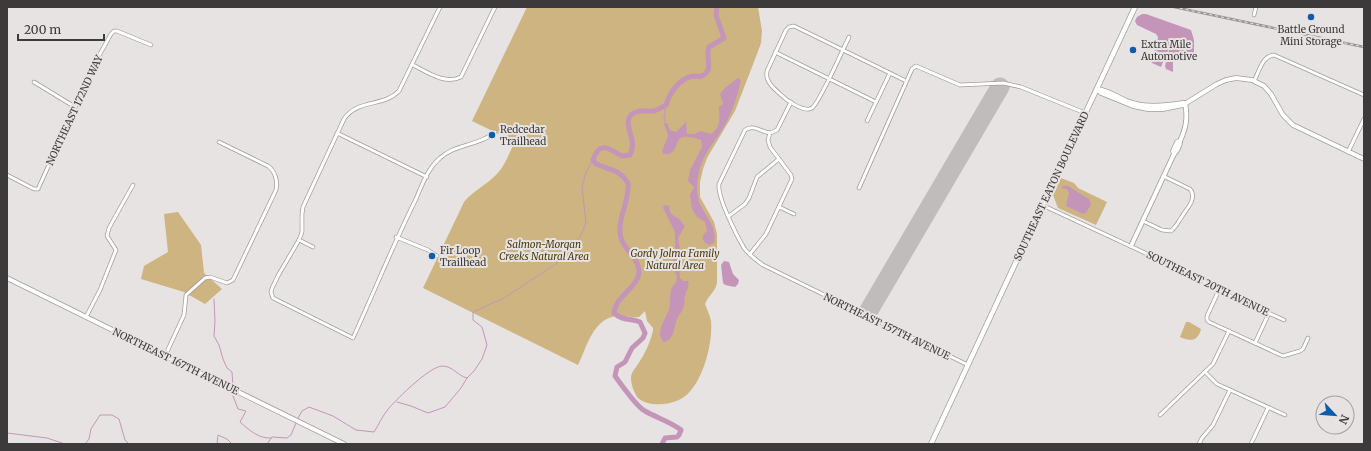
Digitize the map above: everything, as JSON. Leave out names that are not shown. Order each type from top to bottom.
[{"type":"main road","name":"SOUTHEAST EATON BOULEVARD","points":[[931,444],[1135,7]]},
{"type":"street","points":[[440,7],[413,65],[397,94],[390,98],[357,107],[350,111],[344,119],[325,165],[303,207],[302,232],[300,240],[272,288],[271,292],[273,298],[353,338],[382,276],[397,238],[426,177],[435,163],[445,154],[483,140],[495,132]]},
{"type":"street","points":[[413,65],[444,79],[450,80],[461,77],[494,7]]},
{"type":"street","points":[[1254,15],[1256,7]]},
{"type":"street","points":[[849,37],[842,50],[816,104],[812,108],[804,109],[785,99],[769,83],[766,77],[767,71],[786,30],[791,26],[794,26],[842,50],[904,80]]},
{"type":"street","name":"NORTHEAST 172ND WAY","points":[[7,175],[36,189],[39,186],[100,53],[107,39],[114,31],[151,45]]},
{"type":"street","points":[[775,52],[876,102]]},
{"type":"street","points":[[1254,81],[1264,60],[1270,55],[1278,56],[1364,95]]},
{"type":"street","points":[[858,188],[912,69],[916,66],[960,85],[1003,83],[1021,87],[1085,113]]},
{"type":"street","points":[[867,121],[890,73]]},
{"type":"street","points":[[1097,89],[1101,93],[1122,102],[1142,108],[1166,109],[1180,106],[1226,80],[1240,78],[1254,81],[1264,86],[1271,94],[1283,115],[1293,125],[1364,159]]},
{"type":"street","points":[[34,82],[75,107]]},
{"type":"street","points":[[750,254],[766,234],[791,183],[792,178],[769,144],[770,133],[777,130],[791,102]]},
{"type":"street","points":[[1131,246],[1174,154],[1173,151],[1177,142],[1180,141],[1185,128],[1187,120],[1185,103]]},
{"type":"street","points":[[1348,152],[1364,119]]},
{"type":"street","name":"NORTHEAST 157TH AVENUE","points":[[770,133],[753,127],[748,128],[743,133],[720,181],[720,193],[745,249],[763,265],[968,365]]},
{"type":"street","points":[[337,133],[426,177]]},
{"type":"street","points":[[165,356],[184,315],[185,299],[189,292],[205,278],[210,277],[227,283],[233,280],[276,190],[277,184],[272,169],[219,142]]},
{"type":"street","points":[[729,216],[745,204],[749,198],[757,177],[779,159]]},
{"type":"street","points":[[1143,221],[1162,230],[1169,231],[1174,229],[1188,209],[1193,198],[1193,193],[1188,188],[1163,176]]},
{"type":"street","points":[[86,317],[100,290],[116,250],[107,236],[109,228],[133,185]]},
{"type":"street","name":"SOUTHEAST 20TH AVENUE","points":[[1042,206],[1200,278],[1219,290],[1284,320]]},
{"type":"street","points":[[779,207],[794,214]]},
{"type":"street","points":[[397,238],[428,250],[437,256]]},
{"type":"street","points":[[300,240],[313,247]]},
{"type":"street","points":[[377,274],[382,276]]},
{"type":"street","name":"NORTHEAST 167TH AVENUE","points":[[7,278],[344,444]]},
{"type":"street","points":[[1219,290],[1207,316],[1207,320],[1283,356],[1303,349],[1308,338]]},
{"type":"street","points":[[1254,343],[1268,313]]},
{"type":"street","points":[[1160,416],[1213,364],[1229,331]]},
{"type":"street","points":[[1205,372],[1217,384],[1285,415]]},
{"type":"street","points":[[1198,444],[1213,425],[1230,390]]},
{"type":"street","points":[[1251,444],[1268,408]]},
{"type":"green space","name":"Salmon-Morgan Creeks Natural Area","points":[[527,7],[758,7],[762,31],[761,43],[735,111],[707,158],[700,182],[700,197],[714,222],[717,234],[717,283],[715,289],[705,304],[711,321],[708,351],[701,373],[691,391],[684,397],[674,402],[661,404],[648,403],[638,398],[633,388],[631,378],[633,371],[645,352],[653,331],[653,328],[647,321],[645,311],[639,317],[617,316],[602,322],[592,334],[578,365],[423,288],[464,202],[492,179],[499,171],[515,142],[472,121]]},
{"type":"green space","points":[[1061,178],[1074,183],[1078,188],[1107,202],[1096,225],[1058,208],[1053,195]]},
{"type":"green space","points":[[178,212],[201,245],[204,273],[222,289],[205,304],[184,292],[141,279],[144,266],[168,252],[164,214]]},
{"type":"green space","points":[[1186,322],[1189,322],[1201,329],[1196,338],[1188,340],[1180,337]]},
{"type":"shaded area","points":[[1142,14],[1146,14],[1191,30],[1194,40],[1194,59],[1173,61],[1173,72],[1166,69],[1165,66],[1170,46],[1161,67],[1152,63],[1150,60],[1157,45],[1158,37],[1156,34],[1137,25],[1135,21],[1137,17]]},
{"type":"shaded area","points":[[738,78],[741,80],[733,107],[726,123],[703,161],[698,177],[698,198],[712,226],[715,237],[714,243],[709,245],[703,240],[703,237],[707,231],[705,222],[697,217],[692,209],[690,195],[694,187],[688,181],[690,170],[702,147],[701,140],[683,137],[679,139],[674,151],[663,154],[662,151],[668,136],[664,123],[667,123],[670,130],[676,132],[686,122],[687,134],[694,134],[701,131],[711,134],[717,128],[719,122],[719,107],[723,104],[720,94],[726,87]]},
{"type":"shaded area","points":[[1062,186],[1068,186],[1089,199],[1091,204],[1086,213],[1083,214],[1066,206],[1069,193],[1067,189],[1062,188]]},
{"type":"shaded area","points":[[664,205],[669,206],[671,214],[679,219],[685,226],[678,238],[679,251],[675,248],[675,232],[663,208]]},
{"type":"shaded area","points":[[675,257],[680,260],[680,278],[683,281],[688,281],[689,285],[682,311],[677,319],[672,336],[664,342],[661,339],[660,331],[669,309],[671,290],[677,279],[673,266]]},
{"type":"shaded area","points":[[724,261],[729,262],[733,274],[739,280],[735,287],[725,285],[723,283],[721,265]]},
{"type":"waterway","points":[[662,444],[665,438],[677,437],[681,430],[642,409],[615,376],[617,367],[625,362],[632,348],[643,338],[645,333],[640,322],[617,316],[614,313],[615,308],[621,298],[636,281],[639,271],[636,261],[623,243],[620,231],[620,224],[627,197],[628,183],[625,178],[614,170],[596,164],[593,160],[596,153],[602,148],[610,149],[622,156],[630,155],[632,150],[632,138],[628,122],[630,116],[638,111],[658,110],[666,105],[670,95],[679,83],[693,76],[702,76],[705,74],[709,65],[709,47],[724,38],[716,15],[717,7]]},
{"type":"waterway","points":[[665,122],[664,117],[666,105]]},
{"type":"waterway","points":[[297,420],[302,411],[309,407],[333,416],[356,430],[374,432],[389,408],[399,397],[422,377],[436,368],[446,366],[467,378],[482,359],[487,345],[482,327],[473,320],[473,312],[504,298],[556,264],[580,237],[586,223],[582,187],[586,172],[593,160]]},
{"type":"waterway","points":[[214,299],[214,336],[219,345],[227,368],[232,372],[233,387]]},
{"type":"waterway","points":[[397,402],[428,413],[445,407],[461,388],[467,378]]},
{"type":"waterway","points":[[233,390],[233,396],[238,409],[246,411],[240,422],[258,435],[271,438]]},
{"type":"waterway","points":[[85,444],[89,439],[91,429],[100,415],[112,415],[119,419],[125,440],[129,444]]},
{"type":"waterway","points":[[267,444],[272,437],[287,438],[291,435],[296,423]]},
{"type":"waterway","points":[[7,433],[47,438],[65,444]]},
{"type":"waterway","points":[[217,444],[218,435],[227,439],[232,444]]},
{"type":"runway","points":[[868,312],[1000,87]]},
{"type":"railway","points":[[1174,7],[1364,47]]},
{"type":"place","name":"Battle Ground Mini Storage","points":[[1311,17]]},
{"type":"place","name":"Extra Mile Automotive","points":[[1133,50]]},
{"type":"place","name":"Redcedar Trailhead","points":[[492,135]]},
{"type":"place","name":"Fir Loop Trailhead","points":[[432,256]]},
{"type":"park label","name":"Gordy Jolma Family Natural Area","points":[[675,258]]}]
